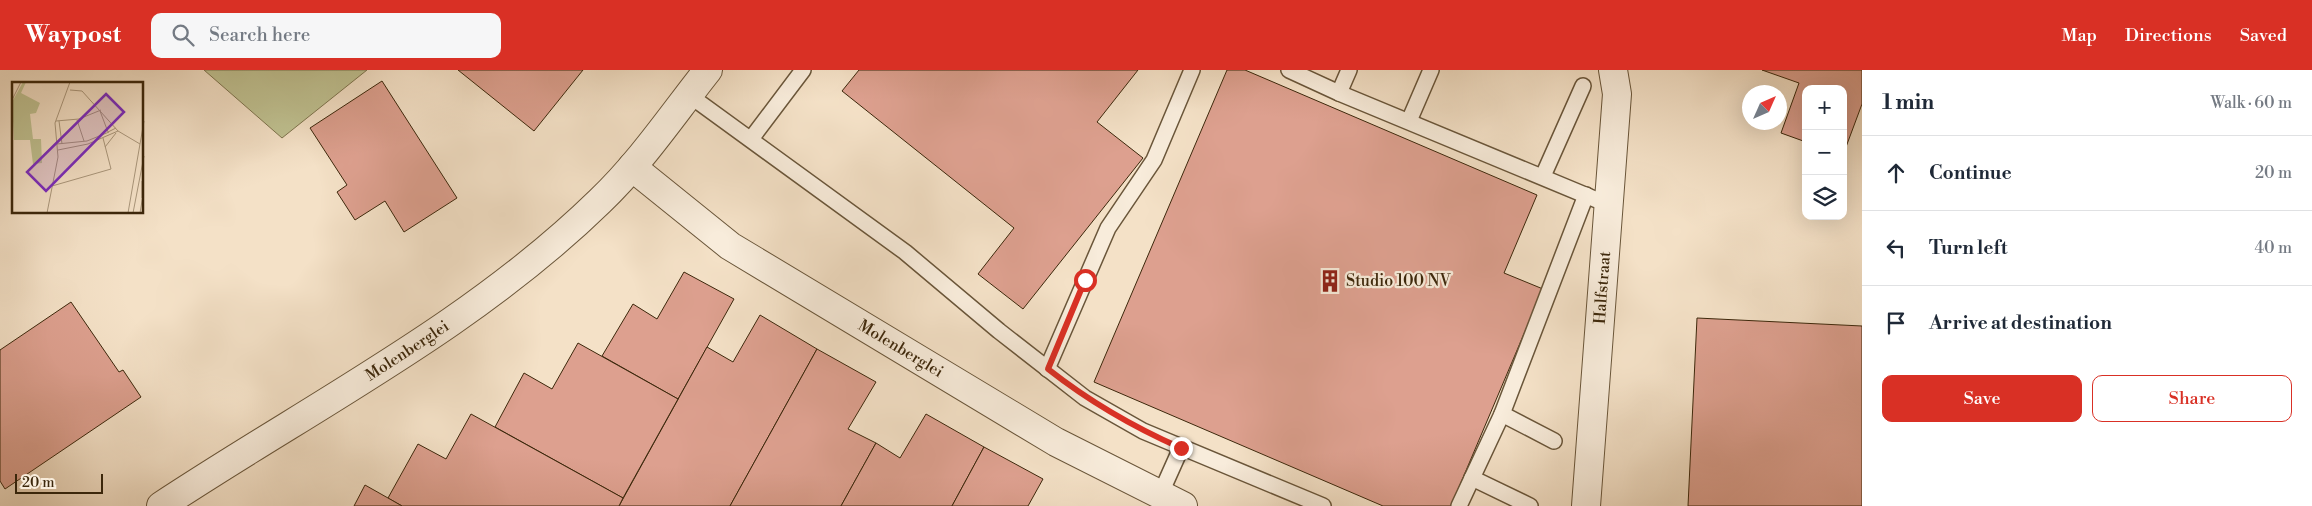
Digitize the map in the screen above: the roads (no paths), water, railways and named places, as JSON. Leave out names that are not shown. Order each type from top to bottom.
[{"type":"street","name":"Molenberglei","points":[[161,506],[441,330],[546,251],[601,201],[632,167],[708,70]]},
{"type":"street","name":"Halfstraat","points":[[1586,506],[1598,200],[1617,94],[1613,70]]},
{"type":"street","name":"Molenberglei","points":[[632,167],[730,246],[1056,442],[1172,500]]},
{"type":"lane","points":[[751,139],[803,70]]},
{"type":"lane","points":[[1048,369],[1108,228],[1154,160],[1192,70]]},
{"type":"lane","points":[[1289,70],[1339,93],[1544,176],[1598,200],[1459,506]]},
{"type":"lane","points":[[1339,93],[1349,70]]},
{"type":"lane","points":[[1408,122],[1431,70]]},
{"type":"lane","points":[[1544,176],[1583,86]]},
{"type":"lane","points":[[689,95],[905,252],[1085,398],[1143,432],[1323,506]]},
{"type":"lane","points":[[1502,414],[1554,441]]},
{"type":"lane","points":[[1172,500],[1181,448]]},
{"type":"lane","points":[[1472,478],[1530,506]]},
{"type":"place","name":"Studio 100 NV","points":[[1330,281]]}]
